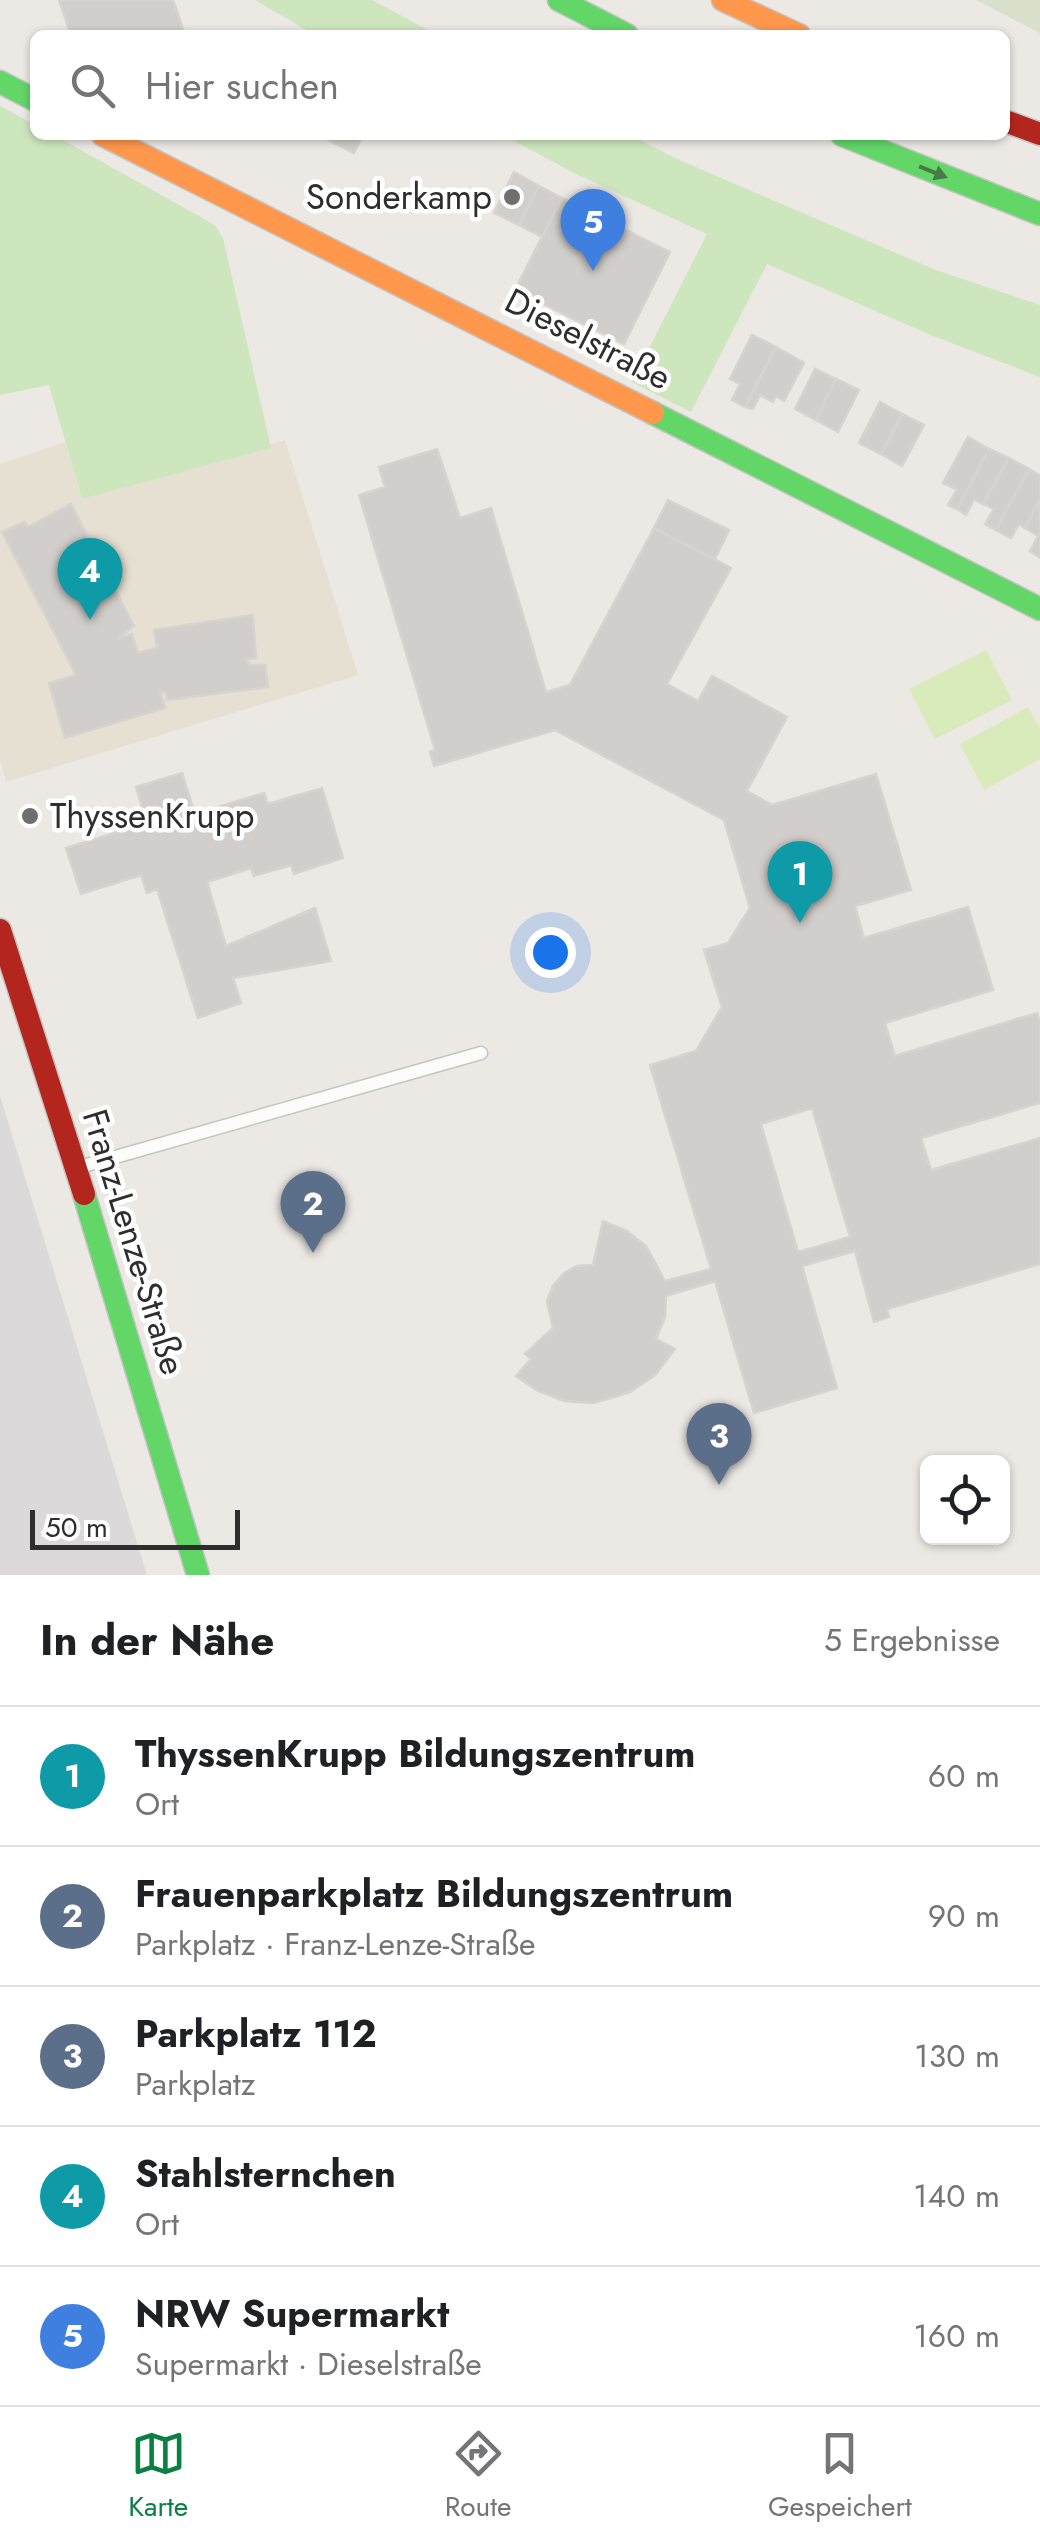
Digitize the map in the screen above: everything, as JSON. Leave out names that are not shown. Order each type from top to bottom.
[{"type":"main road","points":[[559,0],[617,30]]},
{"type":"main road","points":[[723,0],[788,30]]},
{"type":"main road","points":[[0,82],[30,97]]},
{"type":"main road","points":[[1010,123],[1040,134]]},
{"type":"main road","name":"Dieselstraße","points":[[113,140],[1040,609]]},
{"type":"main road","points":[[855,140],[1040,214]]},
{"type":"main road","name":"Franz-Lenze-Straße","points":[[0,930],[198,1575]]},
{"type":"lane","points":[[76,1168],[481,1053]]},
{"type":"shaded area","points":[[285,440],[358,675],[6,782],[0,760],[0,464],[65,442],[82,499]]},
{"type":"shaded area","points":[[0,1096],[147,1575],[0,1575]]},
{"type":"green space","points":[[255,0],[372,0],[428,30],[306,30]]},
{"type":"green space","points":[[976,0],[1040,0],[1040,33]]},
{"type":"green space","points":[[0,106],[30,122],[30,140],[63,140],[215,225],[223,238],[271,448],[82,499],[49,385],[0,395]]},
{"type":"green space","points":[[512,140],[640,140],[936,270],[1040,305],[1040,377],[933,336],[767,264],[691,412],[632,382],[707,234]]},
{"type":"green space","points":[[986,650],[1012,700],[935,739],[909,689]]},
{"type":"green space","points":[[1028,707],[1040,729],[1040,759],[984,790],[960,744]]},
{"type":"building","points":[[59,0],[173,0],[183,30],[69,30]]},
{"type":"building","points":[[328,140],[360,140],[354,153]]},
{"type":"building","points":[[514,172],[539,186],[519,225],[494,213]]},
{"type":"building","points":[[539,186],[562,198],[542,237],[519,225]]},
{"type":"building","points":[[562,198],[670,252],[624,344],[515,290]]},
{"type":"building","points":[[752,335],[776,347],[745,407],[732,400],[740,384],[730,379]]},
{"type":"building","points":[[776,347],[804,363],[784,401],[776,396],[773,402],[760,395],[753,409],[745,407]]},
{"type":"building","points":[[815,369],[836,379],[816,420],[795,409]]},
{"type":"building","points":[[836,379],[859,390],[838,432],[816,420]]},
{"type":"building","points":[[880,402],[902,414],[881,454],[859,443]]},
{"type":"building","points":[[902,414],[924,425],[902,466],[881,454]]},
{"type":"building","points":[[968,437],[989,449],[957,509],[948,505],[957,490],[943,483]]},
{"type":"building","points":[[437,449],[460,518],[491,508],[546,692],[570,685],[654,528],[731,568],[667,684],[698,701],[712,676],[787,717],[747,791],[772,805],[876,774],[911,890],[855,906],[864,938],[968,907],[993,990],[885,1023],[895,1056],[1037,1013],[1040,1103],[921,1138],[931,1170],[1040,1138],[1040,1264],[887,1309],[889,1317],[874,1322],[855,1251],[802,1266],[837,1388],[754,1413],[715,1281],[666,1296],[665,1317],[656,1339],[675,1349],[655,1375],[630,1392],[594,1403],[564,1401],[538,1391],[516,1376],[531,1359],[525,1354],[553,1328],[547,1301],[553,1286],[577,1266],[593,1265],[603,1221],[627,1231],[646,1246],[665,1281],[711,1269],[650,1065],[696,1051],[722,1007],[704,950],[728,943],[750,908],[724,820],[555,730],[434,766],[430,752],[435,750],[359,495],[385,487],[379,467]],"holes":[[[812,1108],[850,1237],[798,1252],[761,1124]]]},
{"type":"building","points":[[989,449],[1009,458],[983,504],[974,499],[966,515],[957,509]]},
{"type":"building","points":[[1009,458],[1029,469],[996,530],[985,524],[994,509],[983,504]]},
{"type":"building","points":[[1029,469],[1040,476],[1040,500],[1025,528],[1019,524],[1011,538],[996,530]]},
{"type":"building","points":[[668,500],[729,530],[715,559],[654,528]]},
{"type":"building","points":[[1040,500],[1039,557],[1030,551],[1038,536],[1025,528]]},
{"type":"building","points":[[71,504],[134,626],[117,639],[132,634],[138,653],[157,648],[154,630],[253,615],[256,658],[246,659],[249,665],[265,665],[268,687],[167,700],[166,693],[160,691],[165,708],[65,738],[49,683],[76,675],[2,532],[24,522],[28,527]]},
{"type":"building","points":[[182,773],[195,814],[264,793],[268,804],[322,788],[343,858],[294,874],[291,865],[254,876],[251,868],[207,882],[226,946],[315,908],[331,961],[233,978],[241,1003],[198,1018],[157,889],[147,893],[141,875],[81,894],[66,848],[147,823],[136,787]]},
{"type":"traffic: fast","points":[[559,0],[617,30]]},
{"type":"traffic: fast","points":[[0,82],[30,97]]},
{"type":"traffic: fast","points":[[855,140],[1040,214]]},
{"type":"traffic: fast","points":[[653,413],[1040,609]]},
{"type":"traffic: fast","points":[[84,1194],[198,1575]]},
{"type":"traffic: slow","points":[[723,0],[788,30]]},
{"type":"traffic: slow","points":[[113,140],[653,413]]},
{"type":"traffic: jam","points":[[1010,123],[1040,134]]},
{"type":"traffic: jam","points":[[0,930],[84,1194]]},
{"type":"place","name":"Sonderkamp","points":[[512,197]]},
{"type":"place","name":"NRW Supermarkt","points":[[593,271]]},
{"type":"place","name":"Stahlsternchen","points":[[90,620]]},
{"type":"place","name":"ThyssenKrupp","points":[[30,816]]},
{"type":"place","name":"ThyssenKrupp Bildungszentrum","points":[[800,923]]},
{"type":"place","name":"Frauenparkplatz Bildungszentrum","points":[[313,1253]]},
{"type":"place","name":"Parkplatz 112","points":[[719,1485]]}]
